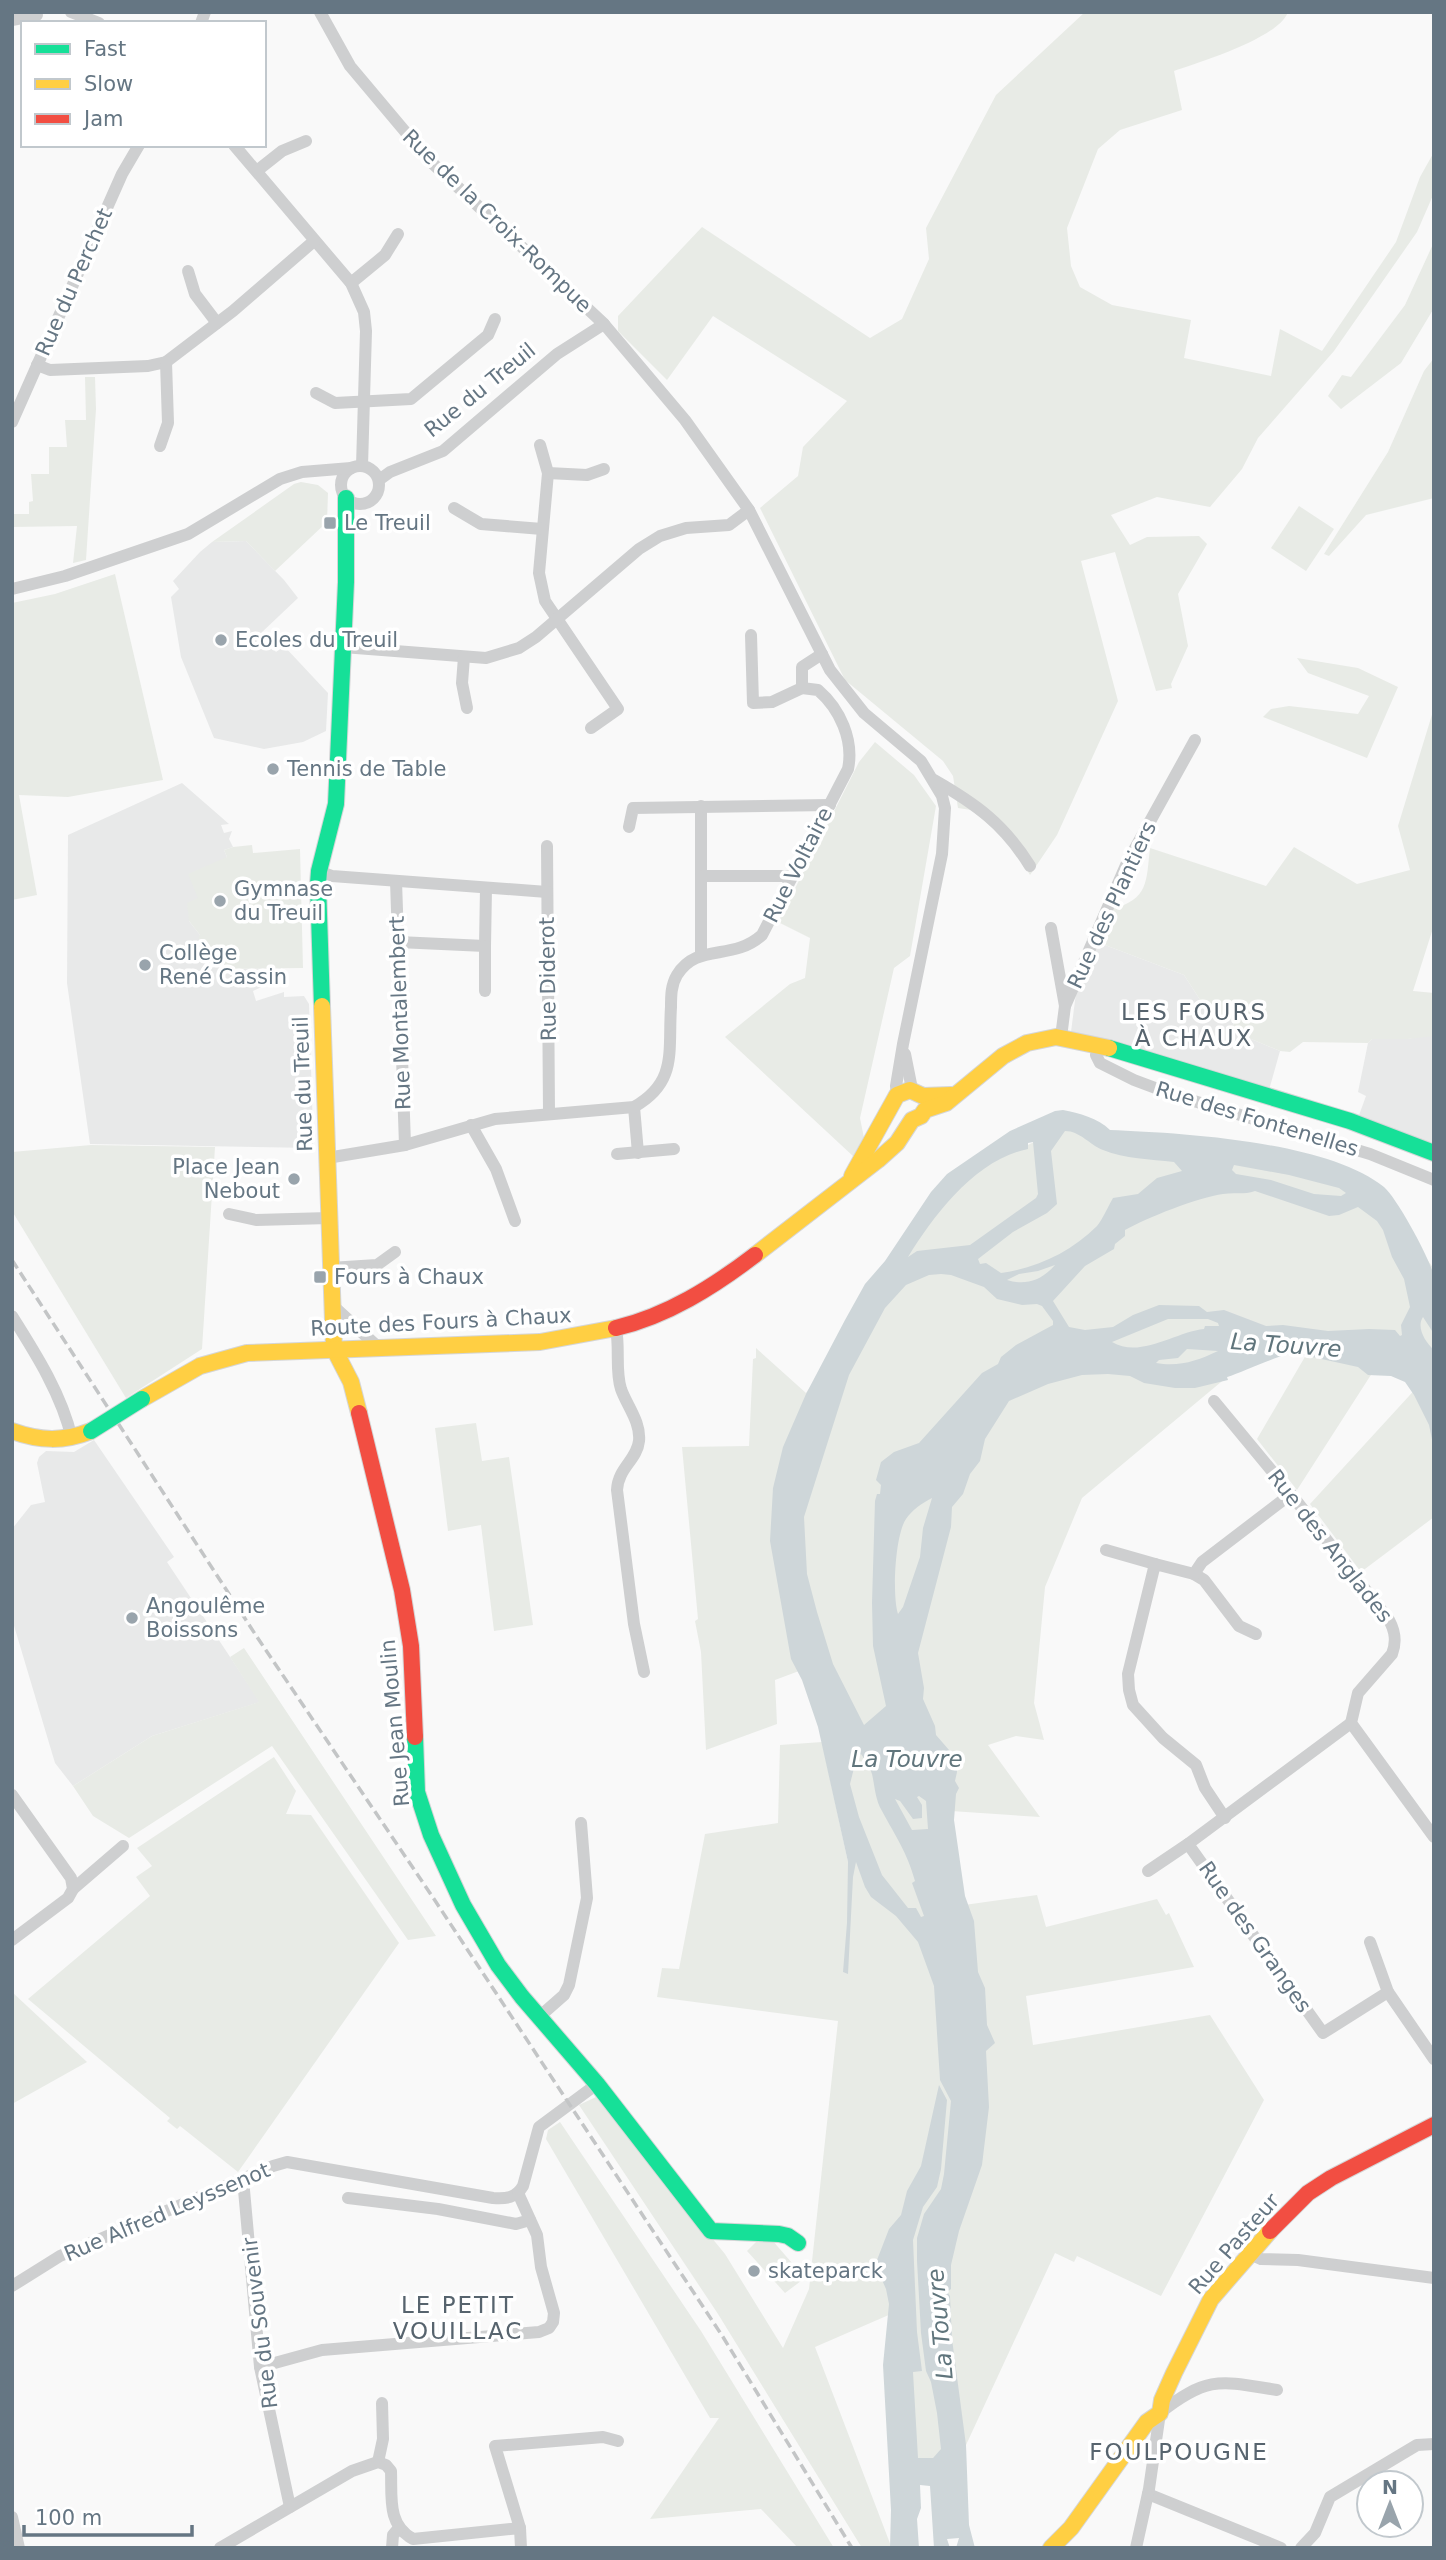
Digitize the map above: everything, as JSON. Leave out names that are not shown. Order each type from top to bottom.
[{"type":"street","points":[[71,12],[94,21]]},
{"type":"street","name":"Rue de la Croix-Rompue","points":[[320,12],[350,66],[429,160],[604,324],[685,420],[749,510],[822,654],[844,691],[864,713],[921,761],[933,780]]},
{"type":"street","points":[[12,20],[36,17]]},
{"type":"street","points":[[258,170],[282,151],[306,141]]},
{"type":"street","name":"Rue du Perchet","points":[[12,422],[122,174],[138,147]]},
{"type":"street","points":[[236,147],[351,283],[364,312],[365,402],[357,467]]},
{"type":"street","points":[[351,283],[385,255],[398,234]]},
{"type":"street","points":[[37,365],[51,370],[148,366],[166,362],[314,241]]},
{"type":"street","points":[[188,271],[195,294],[217,323]]},
{"type":"street","points":[[316,393],[335,402],[411,399],[488,335],[495,319]]},
{"type":"street","name":"Rue du Treuil","points":[[379,480],[390,472],[443,451],[557,354],[604,324]]},
{"type":"street","points":[[160,446],[168,424],[166,362]]},
{"type":"street","points":[[540,445],[548,473],[539,573],[541,588],[545,601],[618,709],[591,728]]},
{"type":"street","points":[[344,492],[343,476],[357,467]]},
{"type":"street","points":[[12,589],[65,576],[188,534],[280,479],[302,472],[357,467],[373,471],[379,480],[378,491],[347,527]]},
{"type":"street","points":[[548,473],[587,475],[604,469]]},
{"type":"street","points":[[302,472],[328,478],[354,503],[366,503]]},
{"type":"street","name":"Rue du Treuil","points":[[334,1349],[318,944],[319,871],[336,804],[347,527],[344,492]]},
{"type":"street","points":[[454,508],[481,524],[542,529]]},
{"type":"street","points":[[343,647],[464,657],[486,657],[519,648],[536,637],[639,549],[660,536],[686,528],[729,525],[749,510]]},
{"type":"street","points":[[751,635],[753,703],[772,702],[802,688],[802,667],[822,654]]},
{"type":"street","points":[[464,657],[462,683],[467,708]]},
{"type":"street","name":"Rue Voltaire","points":[[701,955],[735,951],[751,945],[762,935],[848,769],[849,742],[843,724],[826,697],[818,691],[802,688]]},
{"type":"street","name":"Rue des Plantiers","points":[[1061,1037],[1065,1006],[1127,863],[1195,740]]},
{"type":"street","points":[[933,780],[971,801],[1000,825],[1030,866]]},
{"type":"street","points":[[933,780],[946,808],[942,854],[903,1044],[911,1102],[954,1094],[1018,1047],[1043,1038],[1061,1037],[1098,1045],[1350,1121],[1434,1153]]},
{"type":"street","points":[[629,827],[634,808],[830,805]]},
{"type":"street","points":[[327,1158],[405,1145],[495,1119],[549,1112],[634,1107],[651,1097],[664,1079],[668,1068],[671,991],[683,967],[701,955],[701,806]]},
{"type":"street","name":"Rue Diderot","points":[[547,846],[549,1112]]},
{"type":"street","points":[[319,871],[332,876],[547,892]]},
{"type":"street","points":[[701,876],[792,876]]},
{"type":"street","name":"Rue Montalembert","points":[[396,881],[405,1145]]},
{"type":"street","points":[[485,990],[486,888]]},
{"type":"street","points":[[1051,928],[1065,1006]]},
{"type":"street","points":[[398,942],[485,946]]},
{"type":"street","name":"Rue des Fontenelles","points":[[1098,1045],[1096,1055],[1100,1063],[1134,1080],[1174,1095],[1370,1154],[1434,1180]]},
{"type":"street","name":"Route des Fours à Chaux","points":[[849,1181],[911,1102]]},
{"type":"street","name":"Route des Fours à Chaux","points":[[12,1431],[42,1440],[72,1439],[91,1431],[191,1368],[222,1357],[266,1351],[540,1342],[576,1338],[616,1328],[684,1303],[723,1280],[890,1149],[911,1102]]},
{"type":"street","points":[[634,1107],[638,1153]]},
{"type":"street","points":[[471,1125],[496,1169],[515,1221]]},
{"type":"street","points":[[617,1154],[674,1149]]},
{"type":"street","points":[[229,1214],[256,1220],[329,1217]]},
{"type":"street","points":[[331,1268],[377,1265],[395,1252]]},
{"type":"street","points":[[331,1304],[379,1348]]},
{"type":"street","points":[[12,1316],[32,1348],[64,1413],[72,1439]]},
{"type":"street","points":[[616,1328],[620,1387],[639,1432],[636,1452],[620,1474],[617,1490],[634,1624],[644,1672]]},
{"type":"street","name":"Rue Jean Moulin","points":[[334,1349],[353,1387],[402,1590],[411,1646],[418,1801],[451,1882],[498,1965],[597,2084],[710,2231],[779,2234],[798,2243]]},
{"type":"street","name":"Rue des Anglades","points":[[1214,1401],[1291,1494],[1394,1630],[1392,1654],[1358,1693],[1351,1723]]},
{"type":"street","points":[[1194,1574],[1202,1562],[1291,1494]]},
{"type":"street","points":[[1106,1550],[1194,1574],[1204,1580],[1240,1626],[1256,1634]]},
{"type":"street","points":[[1155,1564],[1128,1674],[1133,1705],[1196,1765],[1205,1788],[1225,1818]]},
{"type":"street","points":[[1351,1723],[1434,1837]]},
{"type":"street","name":"Rue des Granges","points":[[1351,1723],[1188,1844],[1323,2033],[1388,1992]]},
{"type":"street","points":[[12,1795],[71,1878],[74,1889]]},
{"type":"street","points":[[539,2017],[564,1995],[569,1985],[586,1909],[581,1823]]},
{"type":"street","points":[[1147,1871],[1188,1844]]},
{"type":"street","points":[[12,1940],[68,1898],[74,1889],[124,1846]]},
{"type":"street","points":[[1370,1942],[1388,1992],[1434,2059]]},
{"type":"street","points":[[260,2367],[322,2350],[540,2332],[548,2328],[553,2322],[554,2313],[541,2267],[539,2241],[518,2193],[523,2186],[539,2127],[597,2084]]},
{"type":"street","name":"Rue Pasteur","points":[[1051,2548],[1071,2528],[1147,2422],[1160,2413],[1167,2388],[1204,2310],[1215,2292],[1273,2228],[1308,2193],[1331,2178],[1434,2126]]},
{"type":"street","name":"Rue Alfred Leyssenot","points":[[12,2286],[60,2256],[273,2166],[294,2162],[493,2198],[509,2198],[518,2193]]},
{"type":"street","name":"Rue du Souvenir","points":[[243,2179],[260,2367],[290,2507]]},
{"type":"street","points":[[348,2198],[438,2209],[516,2224],[530,2220]]},
{"type":"street","points":[[1250,2254],[1261,2259],[1298,2260],[1434,2278]]},
{"type":"street","points":[[1136,2548],[1148,2494],[1160,2413],[1198,2387],[1219,2382],[1278,2390]]},
{"type":"street","points":[[1167,2388],[1172,2394],[1183,2397]]},
{"type":"street","points":[[378,2462],[383,2439],[382,2403]]},
{"type":"street","points":[[521,2548],[520,2528],[495,2446],[603,2438],[618,2441]]},
{"type":"street","points":[[1301,2548],[1315,2533],[1330,2497],[1417,2445],[1434,2444]]},
{"type":"street","points":[[220,2548],[352,2471],[378,2462],[391,2471],[394,2521],[413,2539],[520,2528]]},
{"type":"street","points":[[1148,2494],[1281,2548]]},
{"type":"street","points":[[12,2517],[19,2548]]},
{"type":"street","points":[[393,2548],[393,2535],[399,2528]]},
{"type":"shaded area","points":[[1085,12],[1288,12],[1282,22],[1255,40],[1174,71],[1182,110],[1120,130],[1098,149],[1067,228],[1071,266],[1080,287],[1112,305],[1191,320],[1184,358],[1271,376],[1280,329],[1322,351],[1396,242],[1420,177],[1434,152],[1434,193],[1417,232],[1334,351],[1258,438],[1242,469],[1210,507],[1157,497],[1111,515],[1130,545],[1147,537],[1199,536],[1207,544],[1178,594],[1188,646],[1171,684],[1172,688],[1156,691],[1115,552],[1081,561],[1118,701],[1057,835],[1030,875],[1009,841],[971,810],[958,808],[953,776],[943,761],[845,680],[760,508],[798,476],[803,447],[847,401],[713,316],[667,380],[618,331],[618,316],[702,227],[870,338],[902,319],[929,259],[926,228],[996,95]]},
{"type":"shaded area","points":[[1434,242],[1434,308],[1401,363],[1341,409],[1328,396],[1342,375],[1351,377],[1405,305]]},
{"type":"shaded area","points":[[1434,358],[1434,498],[1366,515],[1329,556],[1324,554],[1388,452],[1424,371]]},
{"type":"shaded area","points":[[85,377],[95,377],[96,409],[86,560],[73,563],[77,526],[12,527],[12,514],[29,514],[29,502],[33,501],[31,474],[49,474],[49,447],[67,447],[65,420],[86,420]]},
{"type":"shaded area","points":[[301,482],[318,485],[328,493],[327,522],[275,571],[246,541],[212,542],[294,484]]},
{"type":"shaded area","points":[[1299,506],[1334,529],[1306,571],[1271,548]]},
{"type":"shaded area","name":"Ecoles du Treuil","points":[[246,541],[298,598],[260,634],[276,652],[284,646],[328,693],[326,731],[303,742],[264,749],[214,738],[181,657],[171,597],[179,589],[173,581],[212,542]]},
{"type":"shaded area","points":[[115,574],[163,780],[68,797],[19,795],[37,895],[12,900],[12,603],[55,594]]},
{"type":"shaded area","points":[[1297,658],[1358,668],[1398,687],[1367,758],[1263,717],[1271,709],[1289,706],[1358,714],[1369,696],[1308,673]]},
{"type":"shaded area","points":[[1434,708],[1434,925],[1413,991],[1434,993],[1434,1036],[1372,1039],[1368,1043],[1303,1042],[1290,1052],[1280,1051],[1232,1031],[1234,1021],[1206,1009],[1184,975],[1097,942],[1112,909],[1133,900],[1143,888],[1150,848],[1266,886],[1294,847],[1357,884],[1410,870],[1398,826]]},
{"type":"shaded area","points":[[875,742],[914,775],[936,806],[910,956],[894,968],[860,1118],[864,1138],[854,1157],[725,1037],[790,984],[805,978],[810,938],[778,922],[859,762]]},
{"type":"shaded area","name":"Collège René Cassin","points":[[182,783],[229,824],[221,825],[224,833],[232,831],[229,839],[233,847],[224,850],[227,857],[199,898],[189,921],[200,935],[199,938],[215,950],[223,969],[281,968],[282,982],[253,991],[256,1001],[284,992],[284,997],[304,996],[309,1004],[313,1132],[307,1132],[306,1138],[307,1142],[313,1142],[313,1148],[90,1144],[67,983],[68,835]]},
{"type":"shaded area","points":[[252,845],[253,853],[300,849],[303,968],[223,969],[215,950],[198,938],[200,935],[189,921],[187,903],[198,898],[188,874],[227,857],[224,850]]},
{"type":"shaded area","points":[[1097,942],[1184,975],[1206,1009],[1234,1021],[1232,1031],[1280,1051],[1269,1090],[1071,1032],[1077,985]]},
{"type":"shaded area","points":[[1434,1036],[1434,1147],[1358,1118],[1366,1096],[1358,1092],[1368,1043],[1372,1039],[1408,1039]]},
{"type":"shaded area","points":[[1067,1126],[1222,1147],[1383,1198],[1434,1269],[1434,1517],[1361,1572],[1310,1504],[1420,1384],[1376,1367],[1297,1490],[1257,1439],[1306,1355],[1284,1351],[1227,1377],[1082,1498],[1045,1587],[1034,1703],[1044,1740],[1016,1736],[988,1745],[1040,1817],[951,1811],[964,1905],[1037,1895],[1046,1927],[1157,1899],[1166,1915],[1169,1913],[1194,1967],[1026,1996],[1033,2045],[1210,2015],[1264,2100],[1161,2296],[1077,2256],[1074,2262],[1055,2253],[966,2445],[908,2468],[891,2314],[815,2347],[891,2546],[862,2548],[718,2314],[579,2105],[596,2097],[725,2254],[783,2348],[809,2289],[838,2021],[657,1997],[662,1968],[679,1969],[705,1834],[778,1823],[780,1745],[822,1742],[848,1862],[848,1914],[854,1855],[807,1668],[775,1680],[777,1724],[706,1750],[701,1652],[695,1621],[698,1619],[682,1447],[749,1446],[753,1359],[756,1358],[756,1348],[806,1393],[931,1209],[966,1175]]},
{"type":"shaded area","points":[[91,1145],[215,1147],[202,1349],[126,1398],[12,1211],[12,1152]]},
{"type":"shaded area","points":[[476,1423],[482,1461],[509,1457],[533,1625],[494,1631],[481,1525],[448,1531],[435,1428]]},
{"type":"shaded area","points":[[94,1440],[174,1557],[167,1562],[260,1702],[152,1736],[73,1786],[55,1763],[12,1619],[12,1529],[31,1505],[45,1502],[37,1463],[39,1457],[46,1451],[74,1452]]},
{"type":"shaded area","points":[[244,1648],[436,1936],[408,1940],[272,1746],[129,1838],[93,1816],[73,1786],[152,1736],[259,1702],[230,1657]]},
{"type":"shaded area","points":[[274,1757],[296,1791],[286,1814],[311,1815],[399,1943],[238,2172],[180,2126],[177,2129],[167,2121],[170,2118],[28,1999],[150,1896],[136,1877],[152,1866],[137,1848]]},
{"type":"shaded area","points":[[12,1992],[87,2062],[12,2104]]},
{"type":"shaded area","points":[[560,2122],[701,2331],[834,2548],[798,2548],[761,2509],[650,2519],[719,2418],[710,2418],[546,2139],[548,2130]]},
{"type":"shaded area","points":[[758,2240],[772,2240],[805,2278],[785,2293],[747,2251]]},
{"type":"water","name":"La Touvre","points":[[1063,1110],[1088,1117],[1110,1130],[1213,1137],[1291,1150],[1359,1171],[1384,1187],[1412,1229],[1434,1276],[1434,1334],[1423,1317],[1420,1325],[1425,1339],[1434,1350],[1434,1449],[1429,1425],[1405,1382],[1391,1376],[1368,1375],[1358,1367],[1294,1353],[1227,1377],[1228,1380],[1195,1388],[1175,1388],[1144,1383],[1130,1376],[1108,1374],[1082,1375],[1048,1384],[1009,1401],[985,1439],[980,1461],[970,1474],[963,1494],[952,1507],[951,1527],[918,1653],[924,1688],[923,1699],[935,1726],[936,1735],[956,1758],[955,1781],[959,1788],[954,1820],[965,1896],[974,1921],[978,1972],[985,1988],[987,2025],[995,2043],[986,2051],[989,2107],[982,2165],[959,2231],[951,2265],[951,2289],[947,2292],[950,2296],[952,2339],[966,2445],[969,2525],[975,2548],[956,2548],[959,2538],[947,2539],[950,2548],[934,2548],[930,2486],[920,2485],[921,2508],[917,2519],[919,2548],[890,2548],[891,2510],[883,2365],[889,2304],[877,2260],[889,2229],[901,2215],[907,2191],[921,2166],[939,2085],[947,2100],[941,2169],[937,2187],[923,2207],[913,2240],[917,2332],[922,2371],[913,2372],[918,2458],[933,2458],[941,2449],[937,2413],[926,2371],[921,2333],[917,2238],[924,2214],[941,2189],[951,2101],[940,2080],[934,1986],[918,1942],[896,1916],[871,1897],[856,1862],[848,1974],[843,1972],[848,1862],[818,1727],[802,1680],[791,1659],[770,1541],[773,1488],[783,1447],[806,1394],[845,1320],[865,1284],[885,1261],[931,1192],[947,1174],[1010,1131]],"holes":[[[1065,1131],[1075,1133],[1111,1153],[1174,1162],[1182,1171],[1157,1178],[1138,1194],[1113,1198],[1097,1226],[1087,1235],[1065,1251],[1040,1263],[1001,1273],[986,1263],[980,1264],[978,1259],[1013,1232],[1047,1213],[1057,1204],[1051,1151]],[[1033,1142],[1038,1194],[1036,1198],[970,1245],[917,1251],[908,1257],[930,1224],[974,1176],[991,1164],[1028,1149],[1028,1143]],[[1234,1165],[1289,1175],[1339,1188],[1346,1193],[1341,1196],[1314,1194],[1271,1180],[1236,1174],[1232,1170]],[[1255,1191],[1329,1216],[1358,1207],[1377,1221],[1404,1279],[1410,1307],[1401,1325],[1402,1335],[1395,1330],[1328,1331],[1283,1325],[1266,1326],[1224,1310],[1207,1312],[1199,1306],[1159,1305],[1133,1315],[1113,1327],[1085,1330],[1069,1327],[1053,1301],[1085,1266],[1114,1249],[1115,1244],[1125,1236],[1125,1230],[1201,1199],[1223,1194]],[[1055,1265],[1045,1275],[1027,1282],[1007,1280],[1019,1274],[1038,1271]],[[929,1275],[951,1275],[984,1287],[997,1299],[1042,1306],[1053,1325],[1016,1345],[1001,1357],[998,1364],[982,1373],[919,1443],[894,1452],[881,1462],[876,1480],[881,1485],[880,1494],[877,1494],[875,1501],[872,1603],[873,1646],[886,1706],[864,1725],[833,1664],[817,1612],[807,1574],[804,1517],[849,1375],[885,1308],[906,1285]],[[1168,1319],[1208,1319],[1219,1326],[1205,1326],[1204,1329],[1134,1348],[1112,1342]],[[1187,1349],[1218,1351],[1188,1362],[1156,1363],[1159,1360],[1178,1358]],[[932,1498],[923,1528],[920,1557],[903,1607],[898,1614],[895,1580],[899,1538],[906,1519],[921,1504]],[[861,1754],[871,1771],[880,1806],[908,1861],[915,1881],[912,1883],[924,1916],[921,1917],[916,1908],[908,1908],[882,1875],[859,1817],[850,1784],[854,1768],[852,1758]],[[919,1796],[926,1801],[928,1829],[912,1830],[895,1799],[900,1801],[913,1819],[922,1818],[922,1805],[917,1797]]]},
{"type":"railway","points":[[12,1260],[257,1637],[434,1899],[723,2337],[852,2548]]},
{"type":"traffic: fast","points":[[322,1006],[318,884],[336,804],[346,582],[346,498]]},
{"type":"traffic: fast","points":[[1109,1048],[1350,1121],[1434,1153]]},
{"type":"traffic: fast","points":[[91,1431],[142,1399]]},
{"type":"traffic: fast","points":[[415,1737],[417,1792],[431,1835],[463,1905],[498,1965],[522,1997],[597,2084],[711,2231],[779,2234],[798,2243]]},
{"type":"traffic: slow","points":[[322,1006],[334,1349],[351,1382],[359,1413]]},
{"type":"traffic: slow","points":[[755,1255],[878,1160],[897,1143],[912,1120],[921,1116],[925,1110],[946,1103],[1003,1056],[1027,1043],[1056,1037],[1109,1048]]},
{"type":"traffic: slow","points":[[852,1176],[897,1095],[910,1090],[923,1096],[951,1095]]},
{"type":"traffic: slow","points":[[142,1399],[200,1366],[247,1353],[540,1342],[616,1328]]},
{"type":"traffic: slow","points":[[12,1431],[52,1439],[91,1431]]},
{"type":"traffic: slow","points":[[1051,2548],[1071,2528],[1147,2422],[1160,2413],[1162,2400],[1174,2373],[1211,2299],[1270,2231]]},
{"type":"traffic: jam","points":[[616,1328],[653,1316],[689,1299],[755,1255]]},
{"type":"traffic: jam","points":[[359,1413],[402,1590],[411,1646],[415,1737]]},
{"type":"traffic: jam","points":[[1270,2231],[1308,2193],[1331,2178],[1434,2125]]},
{"type":"place","name":"Le Treuil","points":[[330,523]]},
{"type":"place","name":"Ecoles du Treuil","points":[[221,640]]},
{"type":"place","name":"Tennis de Table","points":[[273,769]]},
{"type":"place","name":"Gymnase du Treuil","points":[[220,901]]},
{"type":"place","name":"Collège René Cassin","points":[[145,965]]},
{"type":"place","name":"Place Jean Nebout","points":[[294,1179]]},
{"type":"place","name":"Fours à Chaux","points":[[320,1277]]},
{"type":"place","name":"Angoulême Boissons","points":[[132,1618]]},
{"type":"place","name":"skateparck","points":[[754,2271]]},
{"type":"district","name":"LES FOURS À CHAUX","points":[[1194,1025]]},
{"type":"district","name":"LE PETIT VOUILLAC","points":[[458,2318]]},
{"type":"district","name":"FOULPOUGNE","points":[[1179,2452]]}]
